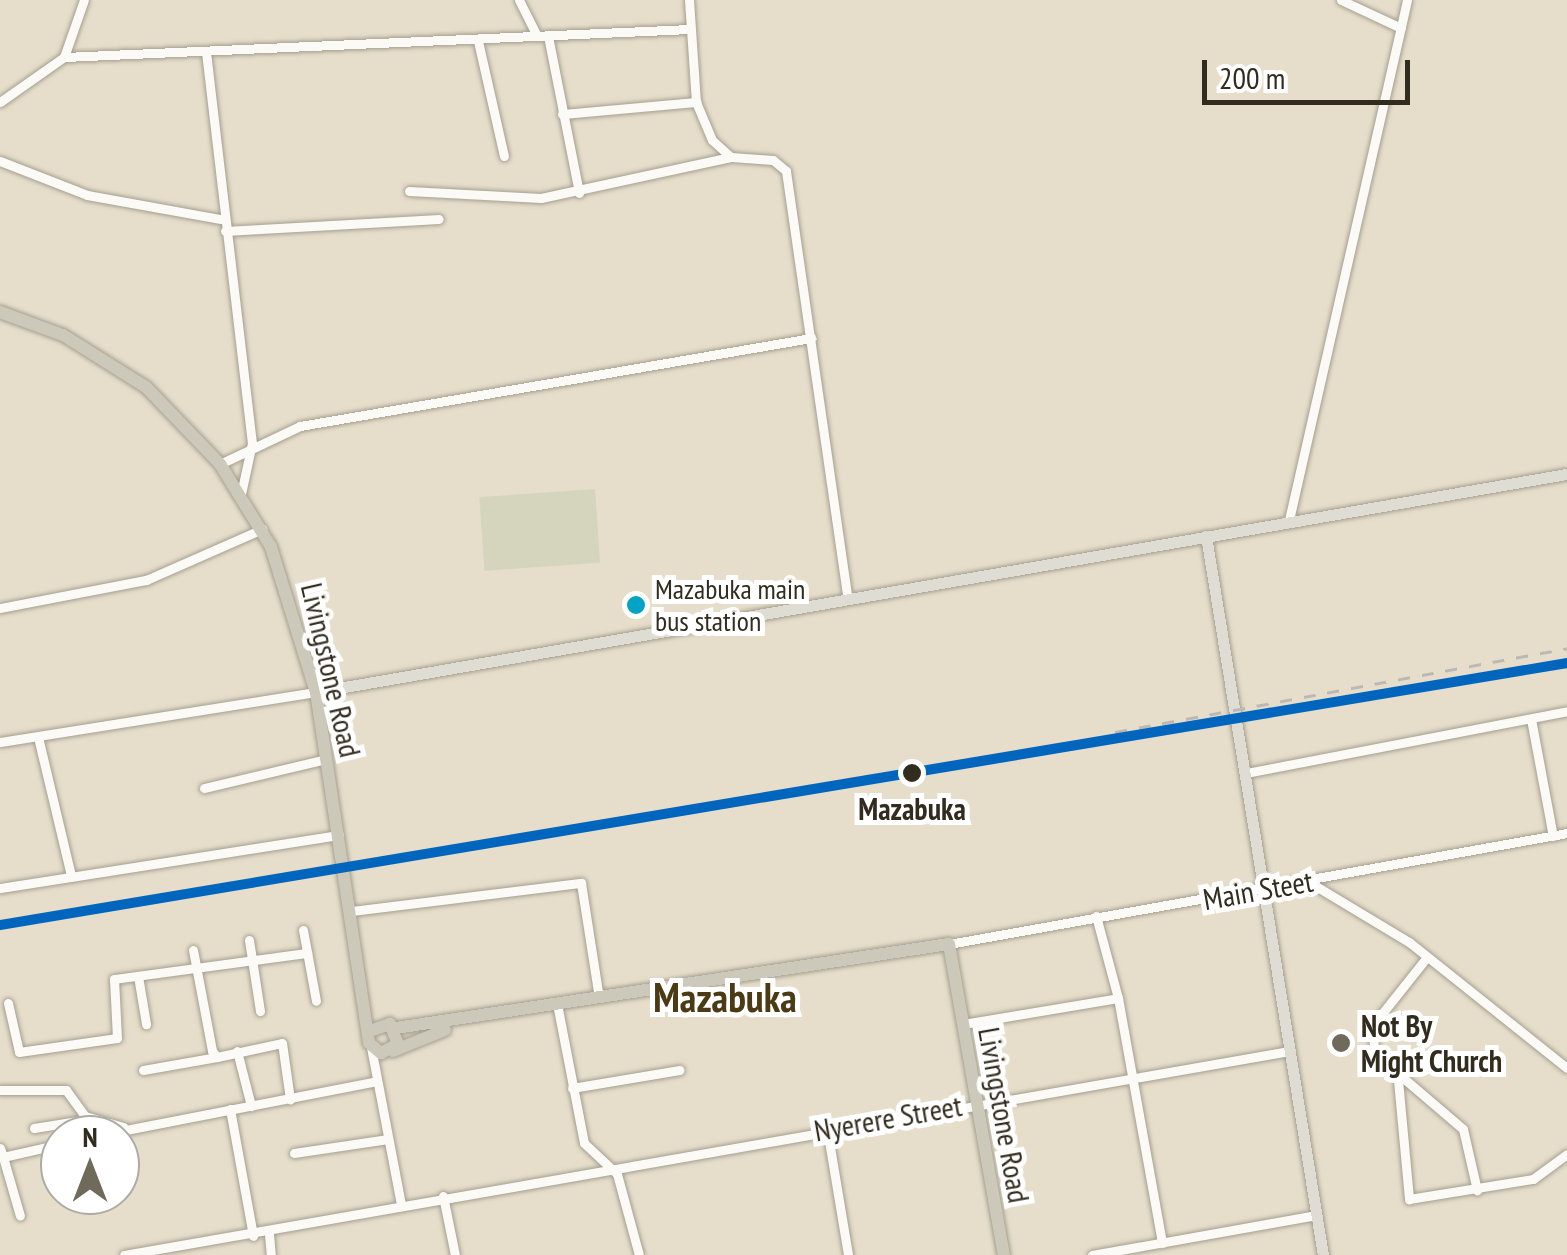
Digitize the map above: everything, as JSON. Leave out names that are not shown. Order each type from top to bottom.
[{"type":"highway","name":"Livingstone Road","points":[[0,312],[112,364],[220,464],[262,529],[316,692],[366,994],[376,1027],[371,1046]]},
{"type":"highway","name":"Livingstone Road","points":[[949,944],[1004,1255]]},
{"type":"highway","points":[[376,1027],[456,1026],[949,944]]},
{"type":"highway","points":[[371,1046],[389,1052],[456,1026]]},
{"type":"highway","points":[[389,1052],[396,1028]]},
{"type":"main road","points":[[316,692],[1567,474]]},
{"type":"main road","points":[[1206,536],[1323,1255]]},
{"type":"street","points":[[64,57],[84,0]]},
{"type":"street","points":[[519,0],[543,36],[579,193]]},
{"type":"street","points":[[689,0],[696,102],[731,157]]},
{"type":"street","points":[[1341,0],[1400,28]]},
{"type":"street","points":[[1289,520],[1406,0]]},
{"type":"street","points":[[0,102],[64,57],[690,30]]},
{"type":"street","points":[[478,41],[504,156]]},
{"type":"street","points":[[206,52],[221,219],[252,443],[241,494]]},
{"type":"street","points":[[562,114],[696,102]]},
{"type":"street","points":[[410,191],[579,193],[731,157],[773,160],[786,171],[848,600]]},
{"type":"street","points":[[0,161],[87,195],[221,219]]},
{"type":"street","points":[[225,232],[440,219]]},
{"type":"street","points":[[220,464],[252,443],[436,400],[812,338]]},
{"type":"street","points":[[0,608],[146,580],[262,529]]},
{"type":"street","points":[[0,742],[316,692]]},
{"type":"street","points":[[1246,773],[1567,711]]},
{"type":"street","points":[[1531,719],[1553,836]]},
{"type":"street","points":[[38,738],[71,875]]},
{"type":"street","points":[[204,788],[327,759]]},
{"type":"street","points":[[1541,838],[1551,823]]},
{"type":"street","name":"Main Steet","points":[[949,944],[1567,833]]},
{"type":"street","points":[[0,888],[340,835]]},
{"type":"street","points":[[1309,882],[1427,957],[1567,1068]]},
{"type":"street","points":[[352,910],[581,883],[599,1002]]},
{"type":"street","points":[[1096,916],[1118,998],[1162,1243]]},
{"type":"street","points":[[303,930],[316,1001]]},
{"type":"street","points":[[249,940],[260,1011]]},
{"type":"street","points":[[194,950],[216,1058]]},
{"type":"street","points":[[8,1003],[19,1052],[118,1038],[110,987],[138,976],[307,953]]},
{"type":"street","points":[[1427,957],[1373,1025],[1377,1061],[1463,1129],[1477,1190]]},
{"type":"street","points":[[138,976],[146,1024]]},
{"type":"street","points":[[963,1024],[1118,998]]},
{"type":"street","points":[[558,1008],[584,1143],[623,1188],[639,1255]]},
{"type":"street","points":[[143,1070],[282,1043],[290,1098]]},
{"type":"street","points":[[371,1046],[400,1204]]},
{"type":"street","points":[[237,1051],[251,1106]]},
{"type":"street","name":"Nyerere Street","points":[[124,1255],[269,1234],[444,1196],[1289,1051]]},
{"type":"street","points":[[376,1078],[389,1052]]},
{"type":"street","points":[[572,1088],[680,1070]]},
{"type":"street","points":[[140,1125],[376,1078]]},
{"type":"street","points":[[1398,1080],[1407,1198],[1477,1190],[1548,1174],[1567,1154]]},
{"type":"street","points":[[0,1090],[66,1090],[87,1115]]},
{"type":"street","points":[[230,1109],[253,1236]]},
{"type":"street","points":[[34,1128],[40,1127]]},
{"type":"street","points":[[826,1128],[848,1255]]},
{"type":"street","points":[[294,1153],[388,1139]]},
{"type":"street","points":[[20,1216],[2,1152],[40,1147]]},
{"type":"street","points":[[444,1196],[454,1255]]},
{"type":"street","points":[[1092,1255],[1316,1215]]},
{"type":"street","points":[[269,1234],[272,1255]]},
{"type":"green space","points":[[595,489],[600,563],[484,571],[479,497]]},
{"type":"railway","points":[[1115,732],[1567,648]]},
{"type":"transit line","points":[[0,925],[1567,663]]},
{"type":"place","name":"Mazabuka main bus station","points":[[636,605]]},
{"type":"place","name":"Mazabuka","points":[[912,773]]},
{"type":"place","name":"Not By Might Church","points":[[1341,1043]]},
{"type":"district","name":"Mazabuka","points":[[725,997]]}]
